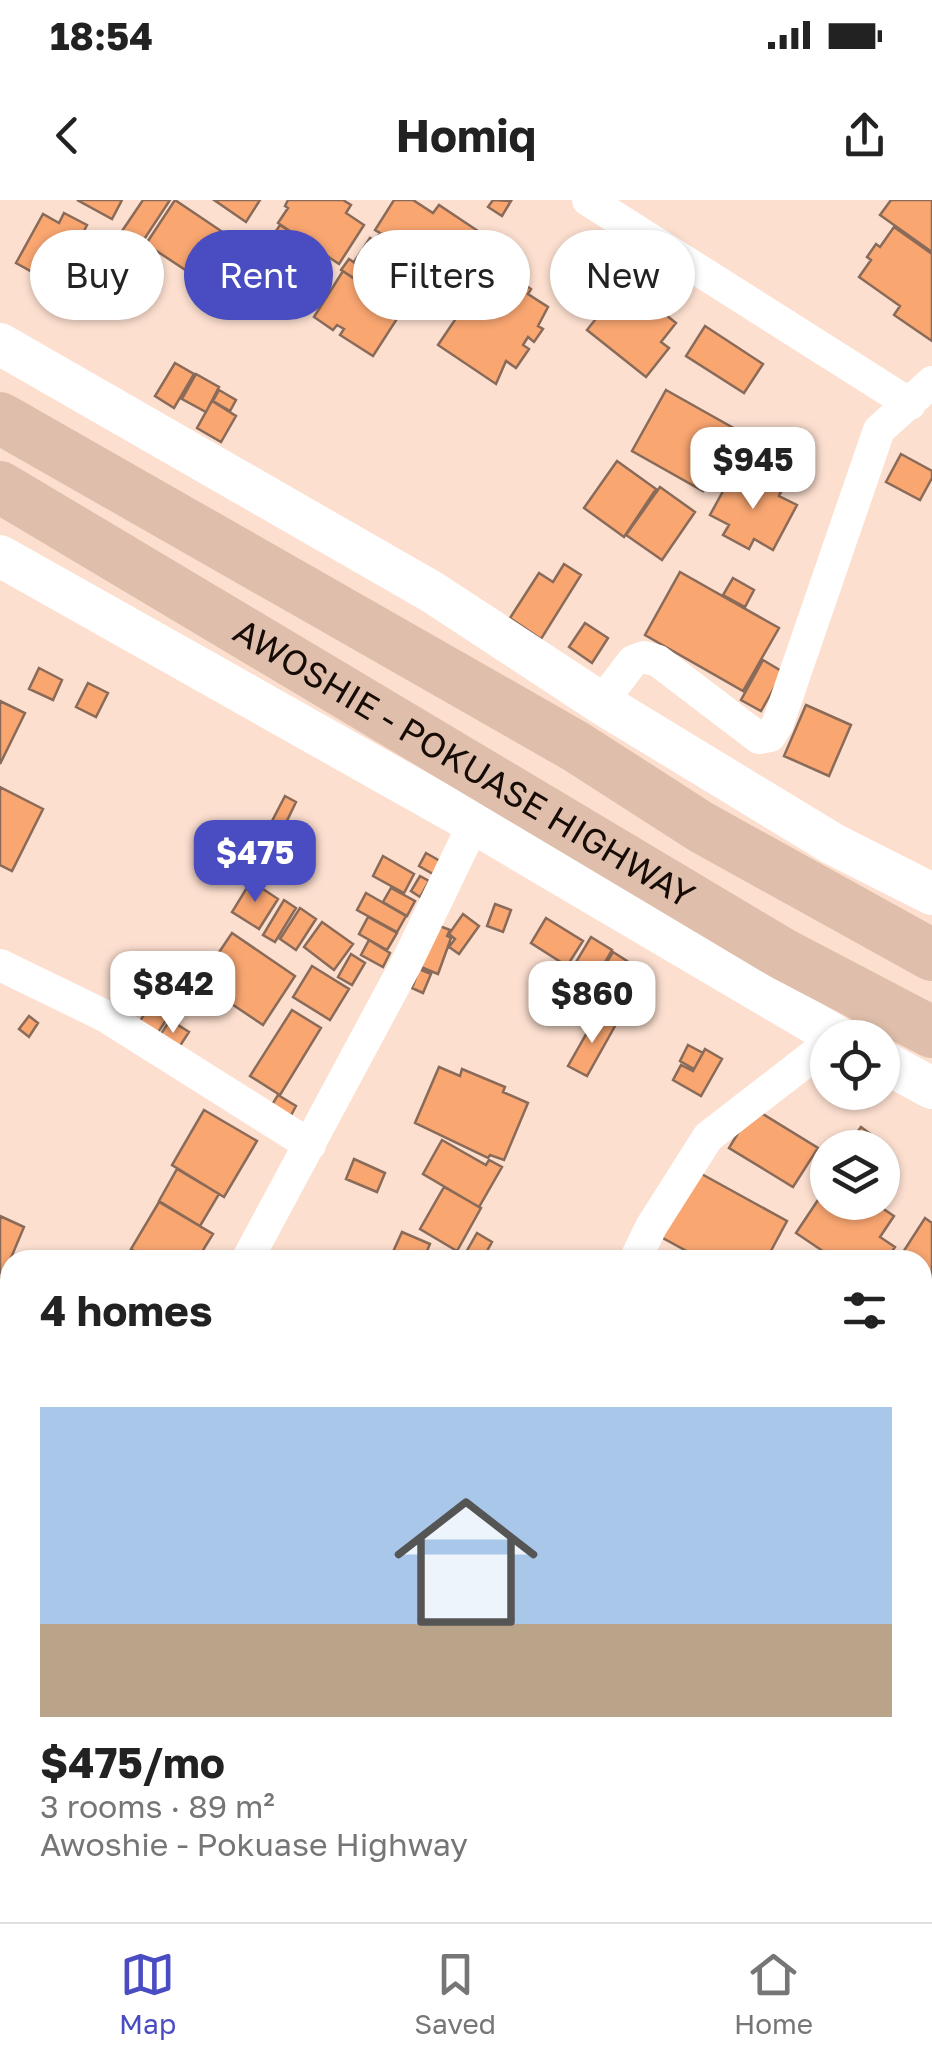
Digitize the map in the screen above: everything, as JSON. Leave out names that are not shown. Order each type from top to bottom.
[{"type":"main road","name":"AWOSHIE - POKUASE HIGHWAY","points":[[0,418],[574,746],[701,827],[932,955]]},
{"type":"main road","name":"AWOSHIE - POKUASE HIGHWAY","points":[[0,487],[783,954],[932,1032]]},
{"type":"main road","points":[[648,871],[701,827]]},
{"type":"street","points":[[588,200],[921,393],[879,430],[791,688],[770,736],[760,738],[658,661],[644,656],[633,662],[601,703]]},
{"type":"street","points":[[0,344],[432,592],[601,703],[833,844],[932,894]]},
{"type":"street","points":[[0,556],[474,824],[810,1021]]},
{"type":"street","points":[[252,1250],[406,964],[474,824]]},
{"type":"street","points":[[0,965],[105,1016],[310,1145]]},
{"type":"street","points":[[640,1250],[708,1137],[810,1058]]},
{"type":"street","points":[[900,1071],[932,1088]]},
{"type":"building","points":[[77,200],[122,200],[112,219]]},
{"type":"building","points":[[143,200],[170,200],[150,230],[123,230]]},
{"type":"building","points":[[175,200],[220,230],[184,230],[184,269],[164,256],[164,230],[155,230]]},
{"type":"building","points":[[214,200],[260,200],[246,222]]},
{"type":"building","points":[[288,200],[343,200],[351,205],[346,213],[364,225],[361,230],[353,230],[353,242],[339,264],[333,260],[333,230],[288,230],[278,223],[288,208]]},
{"type":"building","points":[[394,200],[413,200],[433,213],[439,205],[476,230],[375,230]]},
{"type":"building","points":[[493,200],[511,201],[502,216],[488,207]]},
{"type":"building","points":[[891,200],[932,200],[932,252],[880,215]]},
{"type":"building","points":[[64,213],[87,225],[84,230],[34,230],[43,214],[59,223]]},
{"type":"building","points":[[894,227],[932,254],[932,341],[894,315],[900,306],[859,277],[876,244],[880,247]]},
{"type":"building","points":[[30,238],[30,271],[16,263]]},
{"type":"building","points":[[349,259],[353,262],[353,278],[341,270]]},
{"type":"building","points":[[343,271],[353,278],[353,320],[396,320],[373,356],[340,335],[344,329],[337,325],[333,330],[318,320],[333,320],[333,287]]},
{"type":"building","points":[[530,295],[548,307],[538,326],[543,329],[534,342],[528,337],[523,345],[529,349],[516,368],[506,361],[496,384],[438,345],[455,320],[530,320]]},
{"type":"building","points":[[595,320],[676,323],[661,342],[669,348],[646,377],[587,330]]},
{"type":"building","points":[[705,326],[763,364],[744,393],[686,356]]},
{"type":"building","points":[[175,363],[194,374],[174,408],[155,396]]},
{"type":"building","points":[[196,374],[219,387],[206,412],[182,399]]},
{"type":"building","points":[[219,390],[236,400],[230,411],[213,401]]},
{"type":"building","points":[[666,390],[737,430],[703,491],[632,451]]},
{"type":"building","points":[[212,401],[236,416],[221,442],[197,428]]},
{"type":"building","points":[[901,454],[932,471],[920,500],[886,482]]},
{"type":"building","points":[[617,461],[656,489],[624,537],[584,508]]},
{"type":"building","points":[[734,471],[781,492],[779,496],[797,505],[773,550],[754,539],[749,549],[723,535],[729,525],[710,515]]},
{"type":"building","points":[[660,487],[695,512],[662,560],[626,535]]},
{"type":"building","points":[[564,564],[581,575],[541,639],[510,618],[539,573],[553,582]]},
{"type":"building","points":[[680,572],[779,628],[743,691],[645,635]]},
{"type":"building","points":[[733,578],[754,590],[745,607],[723,595]]},
{"type":"building","points":[[585,623],[608,638],[592,663],[569,647]]},
{"type":"building","points":[[763,660],[783,672],[761,711],[741,700]]},
{"type":"building","points":[[39,668],[62,680],[53,700],[29,689]]},
{"type":"building","points":[[88,683],[108,693],[96,717],[76,707]]},
{"type":"building","points":[[0,701],[25,713],[0,764]]},
{"type":"building","points":[[806,705],[851,725],[829,776],[784,756]]},
{"type":"building","points":[[0,787],[43,809],[12,871],[0,865]]},
{"type":"building","points":[[285,796],[296,802],[282,831],[270,825]]},
{"type":"building","points":[[267,836],[281,844],[264,873],[250,864]]},
{"type":"building","points":[[426,853],[440,861],[433,874],[419,866]]},
{"type":"building","points":[[383,856],[414,874],[404,893],[373,876]]},
{"type":"building","points":[[420,876],[429,881],[420,897],[411,891]]},
{"type":"building","points":[[251,881],[278,899],[259,929],[232,912]]},
{"type":"building","points":[[391,888],[415,901],[407,916],[383,902]]},
{"type":"building","points":[[366,893],[406,916],[397,932],[357,910]]},
{"type":"building","points":[[284,900],[296,908],[275,942],[263,935]]},
{"type":"building","points":[[495,904],[511,910],[503,932],[487,926]]},
{"type":"building","points":[[300,908],[316,919],[296,950],[280,939]]},
{"type":"building","points":[[463,914],[479,926],[459,954],[449,947],[455,939],[449,934]]},
{"type":"building","points":[[368,917],[397,933],[387,950],[359,934]]},
{"type":"building","points":[[546,918],[583,941],[567,966],[531,943]]},
{"type":"building","points":[[322,922],[353,944],[334,970],[304,947]]},
{"type":"building","points":[[437,925],[450,930],[447,936],[451,938],[438,974],[421,967]]},
{"type":"building","points":[[232,933],[295,976],[263,1025],[199,982]]},
{"type":"building","points":[[591,937],[612,950],[597,976],[576,962]]},
{"type":"building","points":[[369,940],[390,953],[383,967],[361,955]]},
{"type":"building","points":[[613,952],[627,961],[611,988],[596,980]]},
{"type":"building","points":[[351,954],[365,963],[352,985],[338,977]]},
{"type":"building","points":[[312,966],[349,989],[330,1020],[293,997]]},
{"type":"building","points":[[625,968],[641,977],[630,999],[613,990]]},
{"type":"building","points":[[419,969],[431,974],[423,993],[412,988]]},
{"type":"building","points":[[153,1000],[172,1011],[155,1037],[137,1026]]},
{"type":"building","points":[[292,1010],[321,1028],[280,1095],[250,1076]]},
{"type":"building","points":[[597,1015],[615,1026],[587,1076],[568,1066]]},
{"type":"building","points":[[29,1016],[38,1023],[29,1037],[19,1029]]},
{"type":"building","points":[[170,1020],[189,1032],[176,1052],[157,1040]]},
{"type":"building","points":[[688,1045],[703,1053],[694,1069],[680,1061]]},
{"type":"building","points":[[705,1049],[722,1059],[701,1096],[673,1080],[681,1065],[693,1071]]},
{"type":"building","points":[[439,1067],[460,1076],[462,1069],[505,1087],[503,1092],[528,1103],[504,1160],[490,1155],[488,1158],[415,1123]]},
{"type":"building","points":[[278,1095],[296,1106],[289,1119],[270,1108]]},
{"type":"building","points":[[753,1108],[810,1143],[810,1160],[793,1187],[729,1148]]},
{"type":"building","points":[[204,1110],[257,1141],[224,1197],[172,1165]]},
{"type":"building","points":[[442,1140],[486,1165],[489,1160],[502,1167],[479,1207],[423,1174]]},
{"type":"building","points":[[354,1159],[385,1173],[377,1192],[346,1179]]},
{"type":"building","points":[[177,1169],[219,1194],[200,1226],[159,1201]]},
{"type":"building","points":[[698,1172],[787,1221],[771,1250],[685,1250],[661,1237]]},
{"type":"building","points":[[444,1187],[481,1208],[458,1250],[420,1229]]},
{"type":"building","points":[[159,1202],[213,1234],[203,1250],[131,1249]]},
{"type":"building","points":[[810,1212],[810,1220],[891,1220],[880,1237],[895,1247],[893,1250],[821,1250],[796,1233]]},
{"type":"building","points":[[0,1216],[24,1227],[14,1250],[0,1250]]},
{"type":"building","points":[[925,1218],[932,1223],[932,1250],[904,1250]]},
{"type":"building","points":[[402,1232],[430,1244],[427,1250],[394,1250]]},
{"type":"building","points":[[477,1233],[492,1242],[488,1250],[467,1250]]}]
